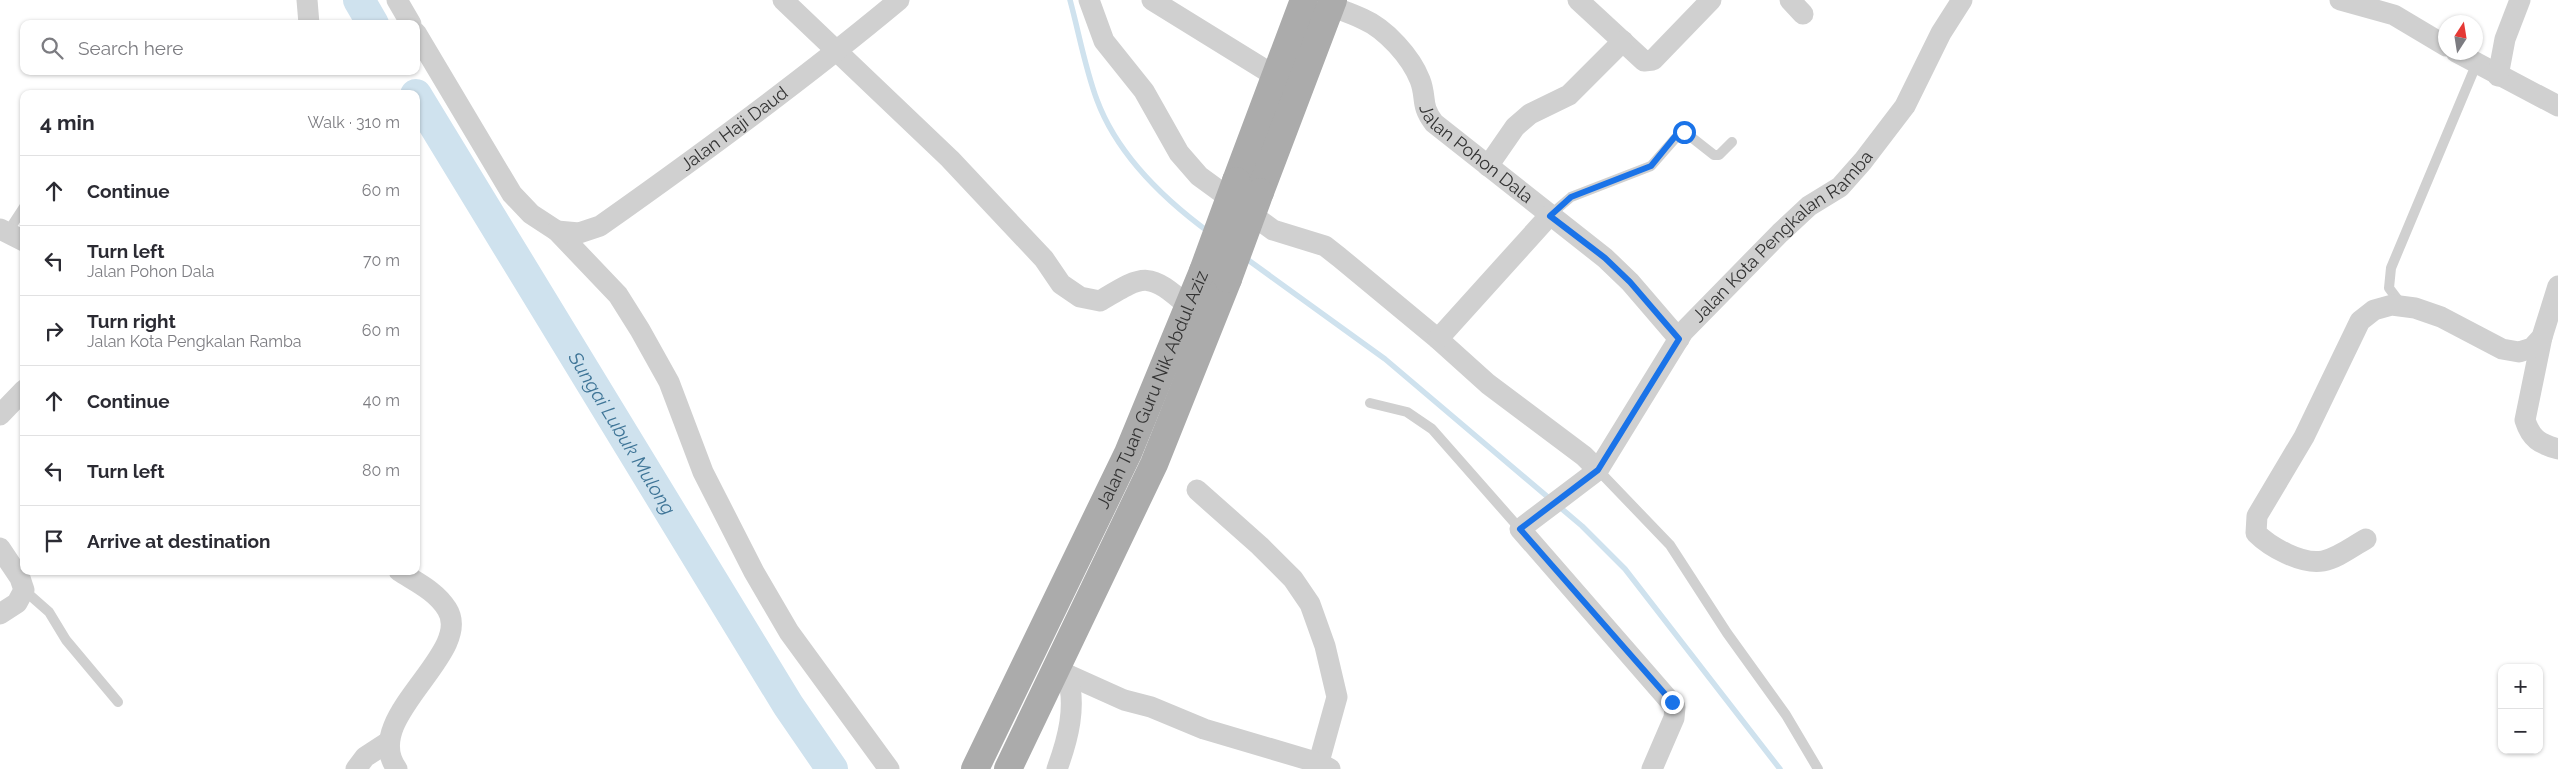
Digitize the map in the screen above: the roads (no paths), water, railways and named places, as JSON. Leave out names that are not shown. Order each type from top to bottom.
[{"type":"main road","name":"Jalan Tuan Guru Nik Abdul Aziz","points":[[1248,186],[1276,76],[1304,0]]},
{"type":"main road","name":"Jalan Tuan Guru Nik Abdul Aziz","points":[[1008,769],[1061,672],[1154,464],[1216,275],[1248,186],[1332,3]]},
{"type":"main road","name":"Jalan Tuan Guru Nik Abdul Aziz","points":[[975,769],[1128,453],[1189,307],[1216,275]]},
{"type":"street","points":[[307,0],[309,20]]},
{"type":"street","points":[[783,0],[950,159],[1044,259],[1061,284],[1080,297],[1100,301],[1133,282],[1146,279],[1163,284],[1189,307]]},
{"type":"street","name":"Jalan Haji Daud","points":[[557,231],[579,233],[600,226],[730,134],[838,51],[899,0]]},
{"type":"street","points":[[1089,0],[1104,41],[1144,91],[1179,153],[1199,176],[1273,230],[1325,246],[1438,339],[1488,384],[1584,456],[1598,470],[1520,529],[1675,707],[1674,718],[1652,769]]},
{"type":"street","points":[[1152,0],[1276,76]]},
{"type":"street","points":[[1578,0],[1623,40],[1639,58],[1653,60],[1711,0]]},
{"type":"street","name":"Jalan Kota Pengkalan Ramba","points":[[1598,470],[1683,332],[1780,232],[1809,206],[1840,187],[1863,161],[1904,106],[1941,32],[1962,0]]},
{"type":"street","points":[[2340,0],[2366,3],[2394,16],[2438,41]]},
{"type":"street","points":[[2498,76],[2506,38],[2520,0]]},
{"type":"street","name":"Jalan Pohon Dala","points":[[1332,3],[1364,19],[1384,33],[1408,58],[1419,77],[1425,111],[1434,123],[1605,258],[1630,282],[1679,339]]},
{"type":"street","points":[[420,40],[512,194],[531,214],[557,231],[618,294],[669,382],[703,472],[754,572],[789,632],[890,769]]},
{"type":"street","points":[[1488,166],[1515,127],[1530,114],[1569,95],[1623,40]]},
{"type":"street","points":[[2469,60],[2558,106]]},
{"type":"street","points":[[1438,339],[1550,216]]},
{"type":"street","points":[[2558,286],[2542,337],[2525,420],[2529,433],[2539,444],[2558,449]]},
{"type":"street","points":[[2366,539],[2324,561],[2306,560],[2267,544],[2256,533],[2256,516],[2304,437],[2360,321],[2374,310],[2392,305],[2415,308],[2441,317],[2502,349],[2520,352],[2532,348],[2542,337]]},
{"type":"street","points":[[0,415],[20,394]]},
{"type":"street","points":[[1061,672],[1124,700],[1151,707],[1204,729],[1322,767],[1337,698],[1325,646],[1310,604],[1293,580],[1260,546],[1197,490]]},
{"type":"street","points":[[0,548],[20,578],[24,590],[17,603],[0,614]]},
{"type":"street","points":[[397,769],[390,760],[388,742],[392,726],[444,649],[451,628],[449,610],[438,596],[405,575]]},
{"type":"street","points":[[1057,769],[1065,747],[1073,699],[1061,672]]},
{"type":"street","points":[[356,769],[365,757],[388,742]]},
{"type":"lane","points":[[2403,306],[2389,288],[2391,268],[2476,64]]},
{"type":"lane","points":[[1550,216],[1571,197],[1651,166],[1680,133],[1686,133],[1714,155],[1719,155],[1732,142]]},
{"type":"lane","points":[[10,234],[20,215]]},
{"type":"lane","points":[[1370,403],[1407,412],[1432,428],[1520,529]]},
{"type":"lane","points":[[1598,470],[1670,545],[1727,633],[1786,715],[1818,769]]},
{"type":"lane","points":[[24,590],[49,612],[66,640],[118,702]]},
{"type":"waterway","name":"Sungai Lubuk Mulong","points":[[359,0],[371,20]]},
{"type":"waterway","points":[[1070,0],[1097,100],[1117,139],[1160,191],[1210,233]]},
{"type":"waterway","name":"Sungai Lubuk Mulong","points":[[420,102],[788,705],[832,769]]},
{"type":"waterway","points":[[1244,257],[1385,359],[1582,526],[1625,569],[1780,769]]}]
